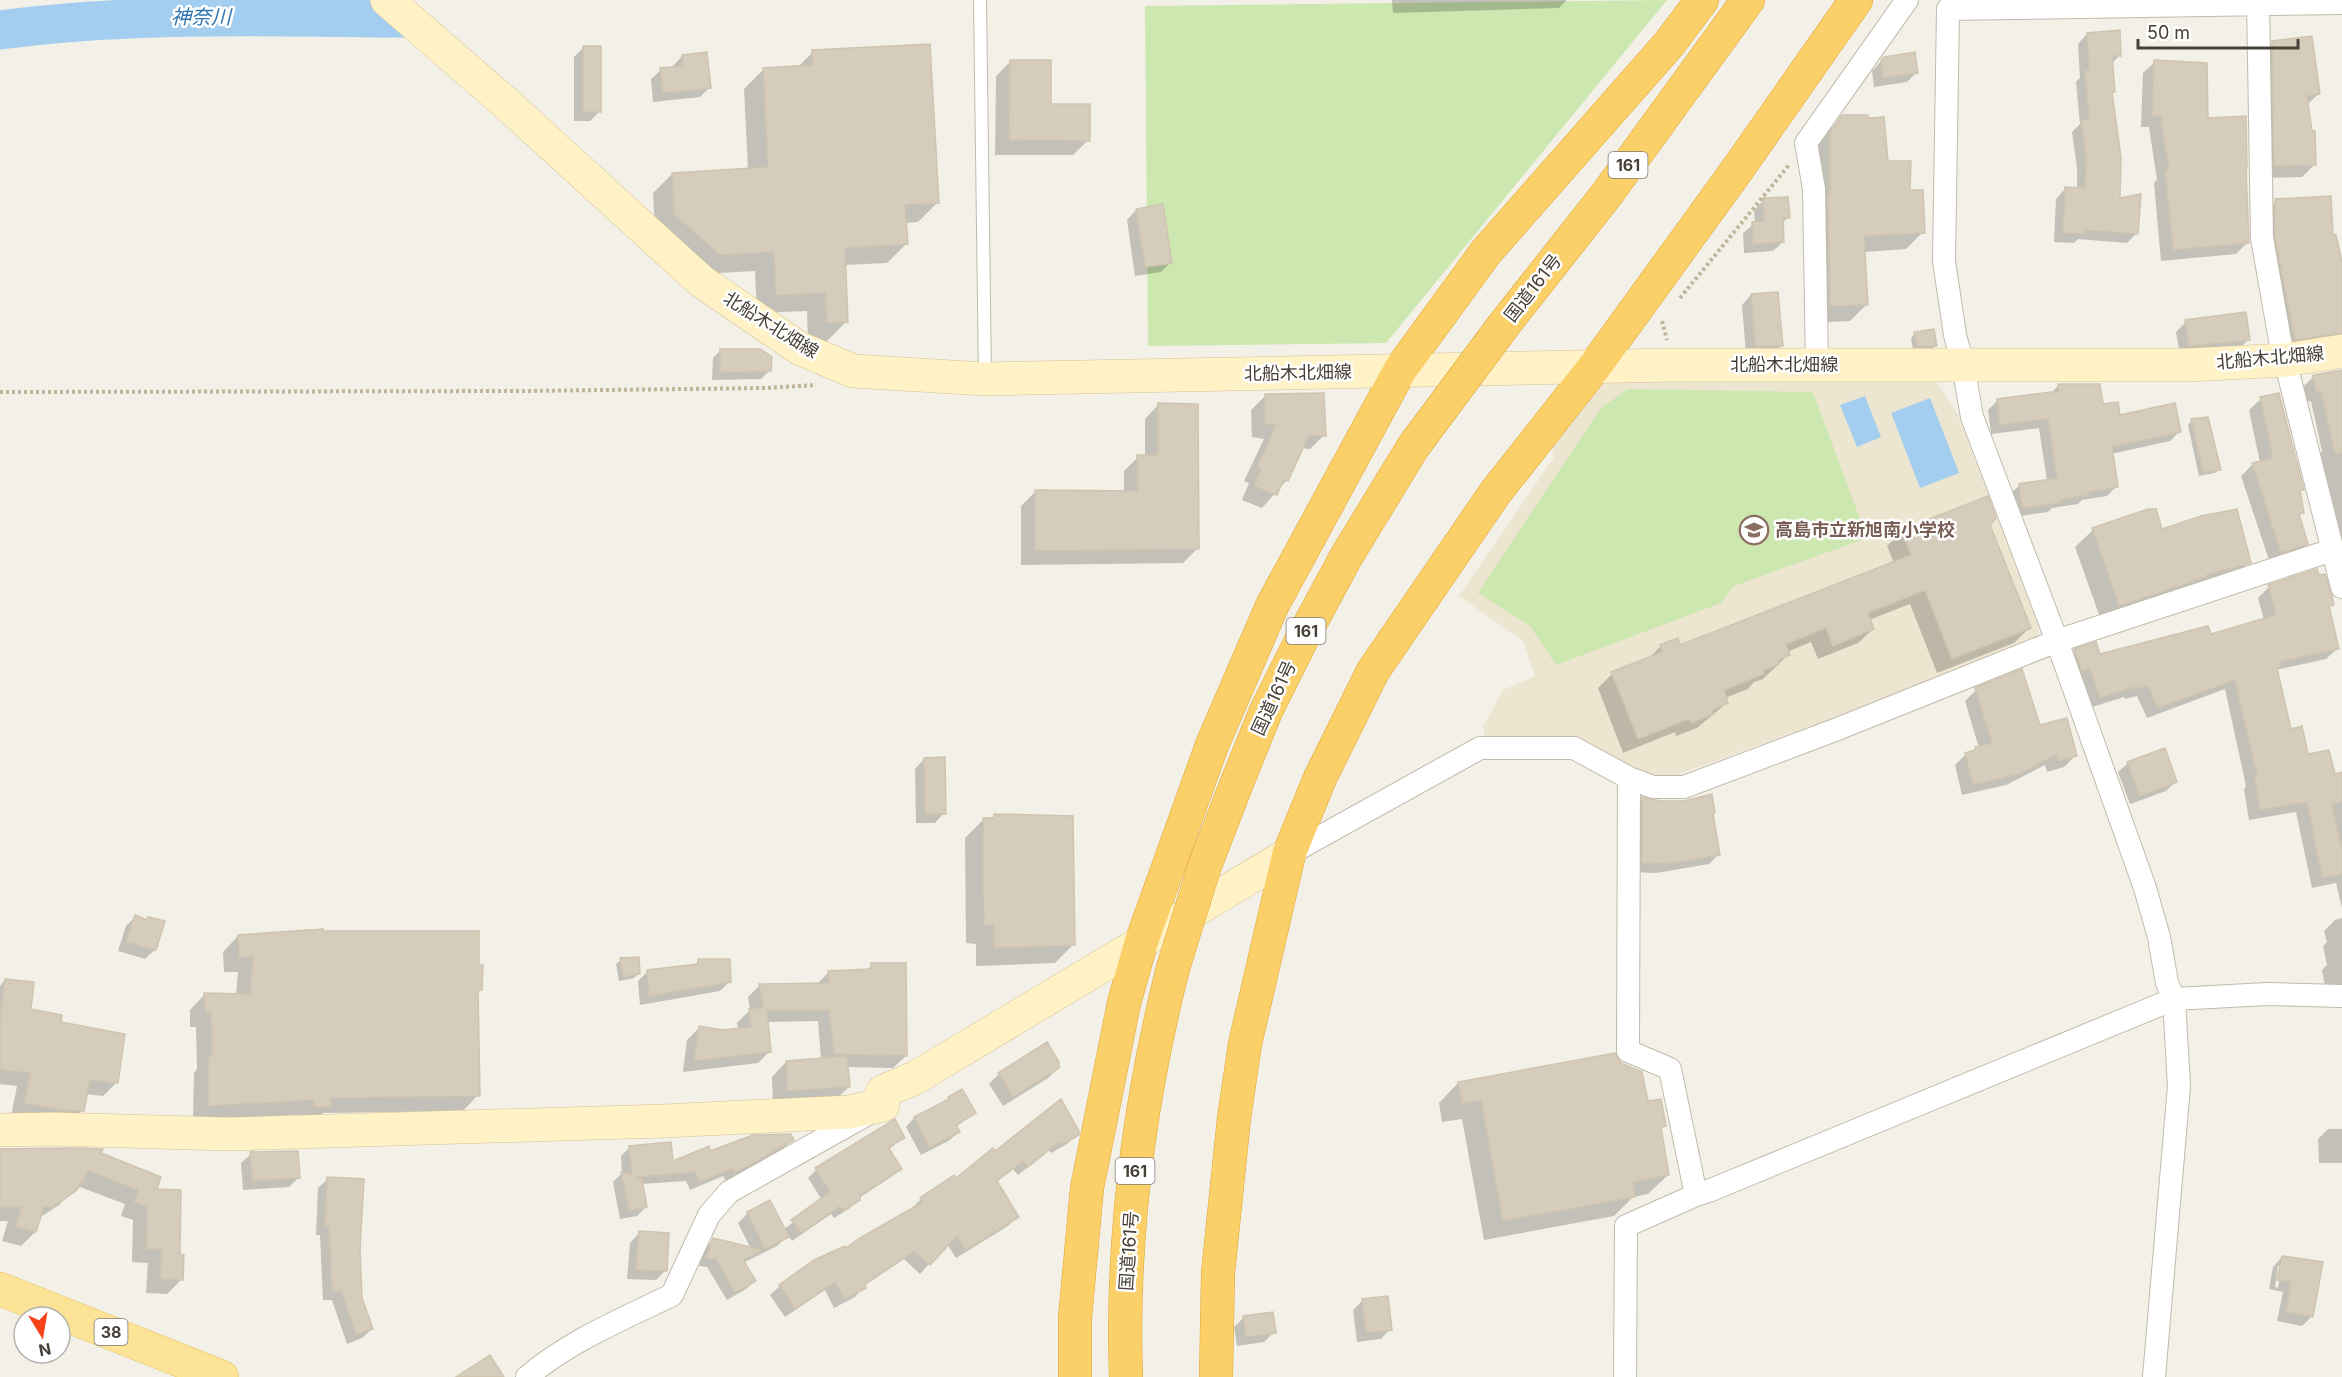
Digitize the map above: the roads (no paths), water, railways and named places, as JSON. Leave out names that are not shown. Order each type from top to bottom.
[{"type":"highway","points":[[1075,1377],[1075,1318],[1087,1188],[1112,1060],[1142,943],[1212,746],[1272,606],[1400,370],[1486,252],[1669,44],[1702,0]]},
{"type":"highway","name":"国道161号","points":[[1126,1377],[1126,1268],[1137,1152],[1148,1078],[1173,968],[1204,868],[1266,711],[1346,557],[1413,447],[1503,326],[1607,194],[1749,0]]},
{"type":"highway","points":[[1216,1377],[1218,1273],[1234,1118],[1245,1044],[1289,854],[1320,778],[1373,670],[1495,493],[1595,366],[1731,179],[1856,0]]},
{"type":"main road","name":"北船木北畑線","points":[[387,0],[508,105],[701,281],[799,348],[853,371],[985,379],[1673,365],[2188,365],[2286,360],[2342,351]]},
{"type":"main road","points":[[0,1130],[240,1133],[664,1121],[849,1112],[883,1105],[882,1092],[915,1078],[1289,854]]},
{"type":"main road","name":"38","points":[[0,1289],[18,1294],[222,1377]]},
{"type":"street","points":[[1817,365],[1814,189],[1806,143],[1907,0]]},
{"type":"street","points":[[2258,2],[2262,238],[2280,340],[2342,587]]},
{"type":"street","points":[[2154,1377],[2179,1086],[2174,999],[2167,983],[2159,937],[2145,888],[2058,641],[1972,417],[1964,365],[1955,335],[1944,261],[1948,9],[2258,2],[2342,3]]},
{"type":"street","points":[[1289,854],[1480,748],[1574,748],[1629,778],[1653,787],[1684,787],[1846,726],[2058,641],[2332,550]]},
{"type":"street","points":[[1629,778],[1628,1051],[1670,1069],[1696,1195]]},
{"type":"street","points":[[1625,1377],[1626,1226],[1696,1195],[2174,999],[2267,994],[2342,996]]},
{"type":"street","points":[[527,1377],[556,1355],[672,1295],[709,1215],[729,1192],[883,1105]]},
{"type":"lane","points":[[980,0],[985,379]]},
{"type":"water","points":[[1865,396],[1881,437],[1857,447],[1840,405]]},
{"type":"water","points":[[1930,398],[1959,473],[1920,488],[1891,413]]},
{"type":"waterway","name":"神奈川","points":[[0,30],[50,24],[151,18],[403,18]]},
{"type":"place","name":"高島市立新旭南小学校","points":[[1754,530]]}]
